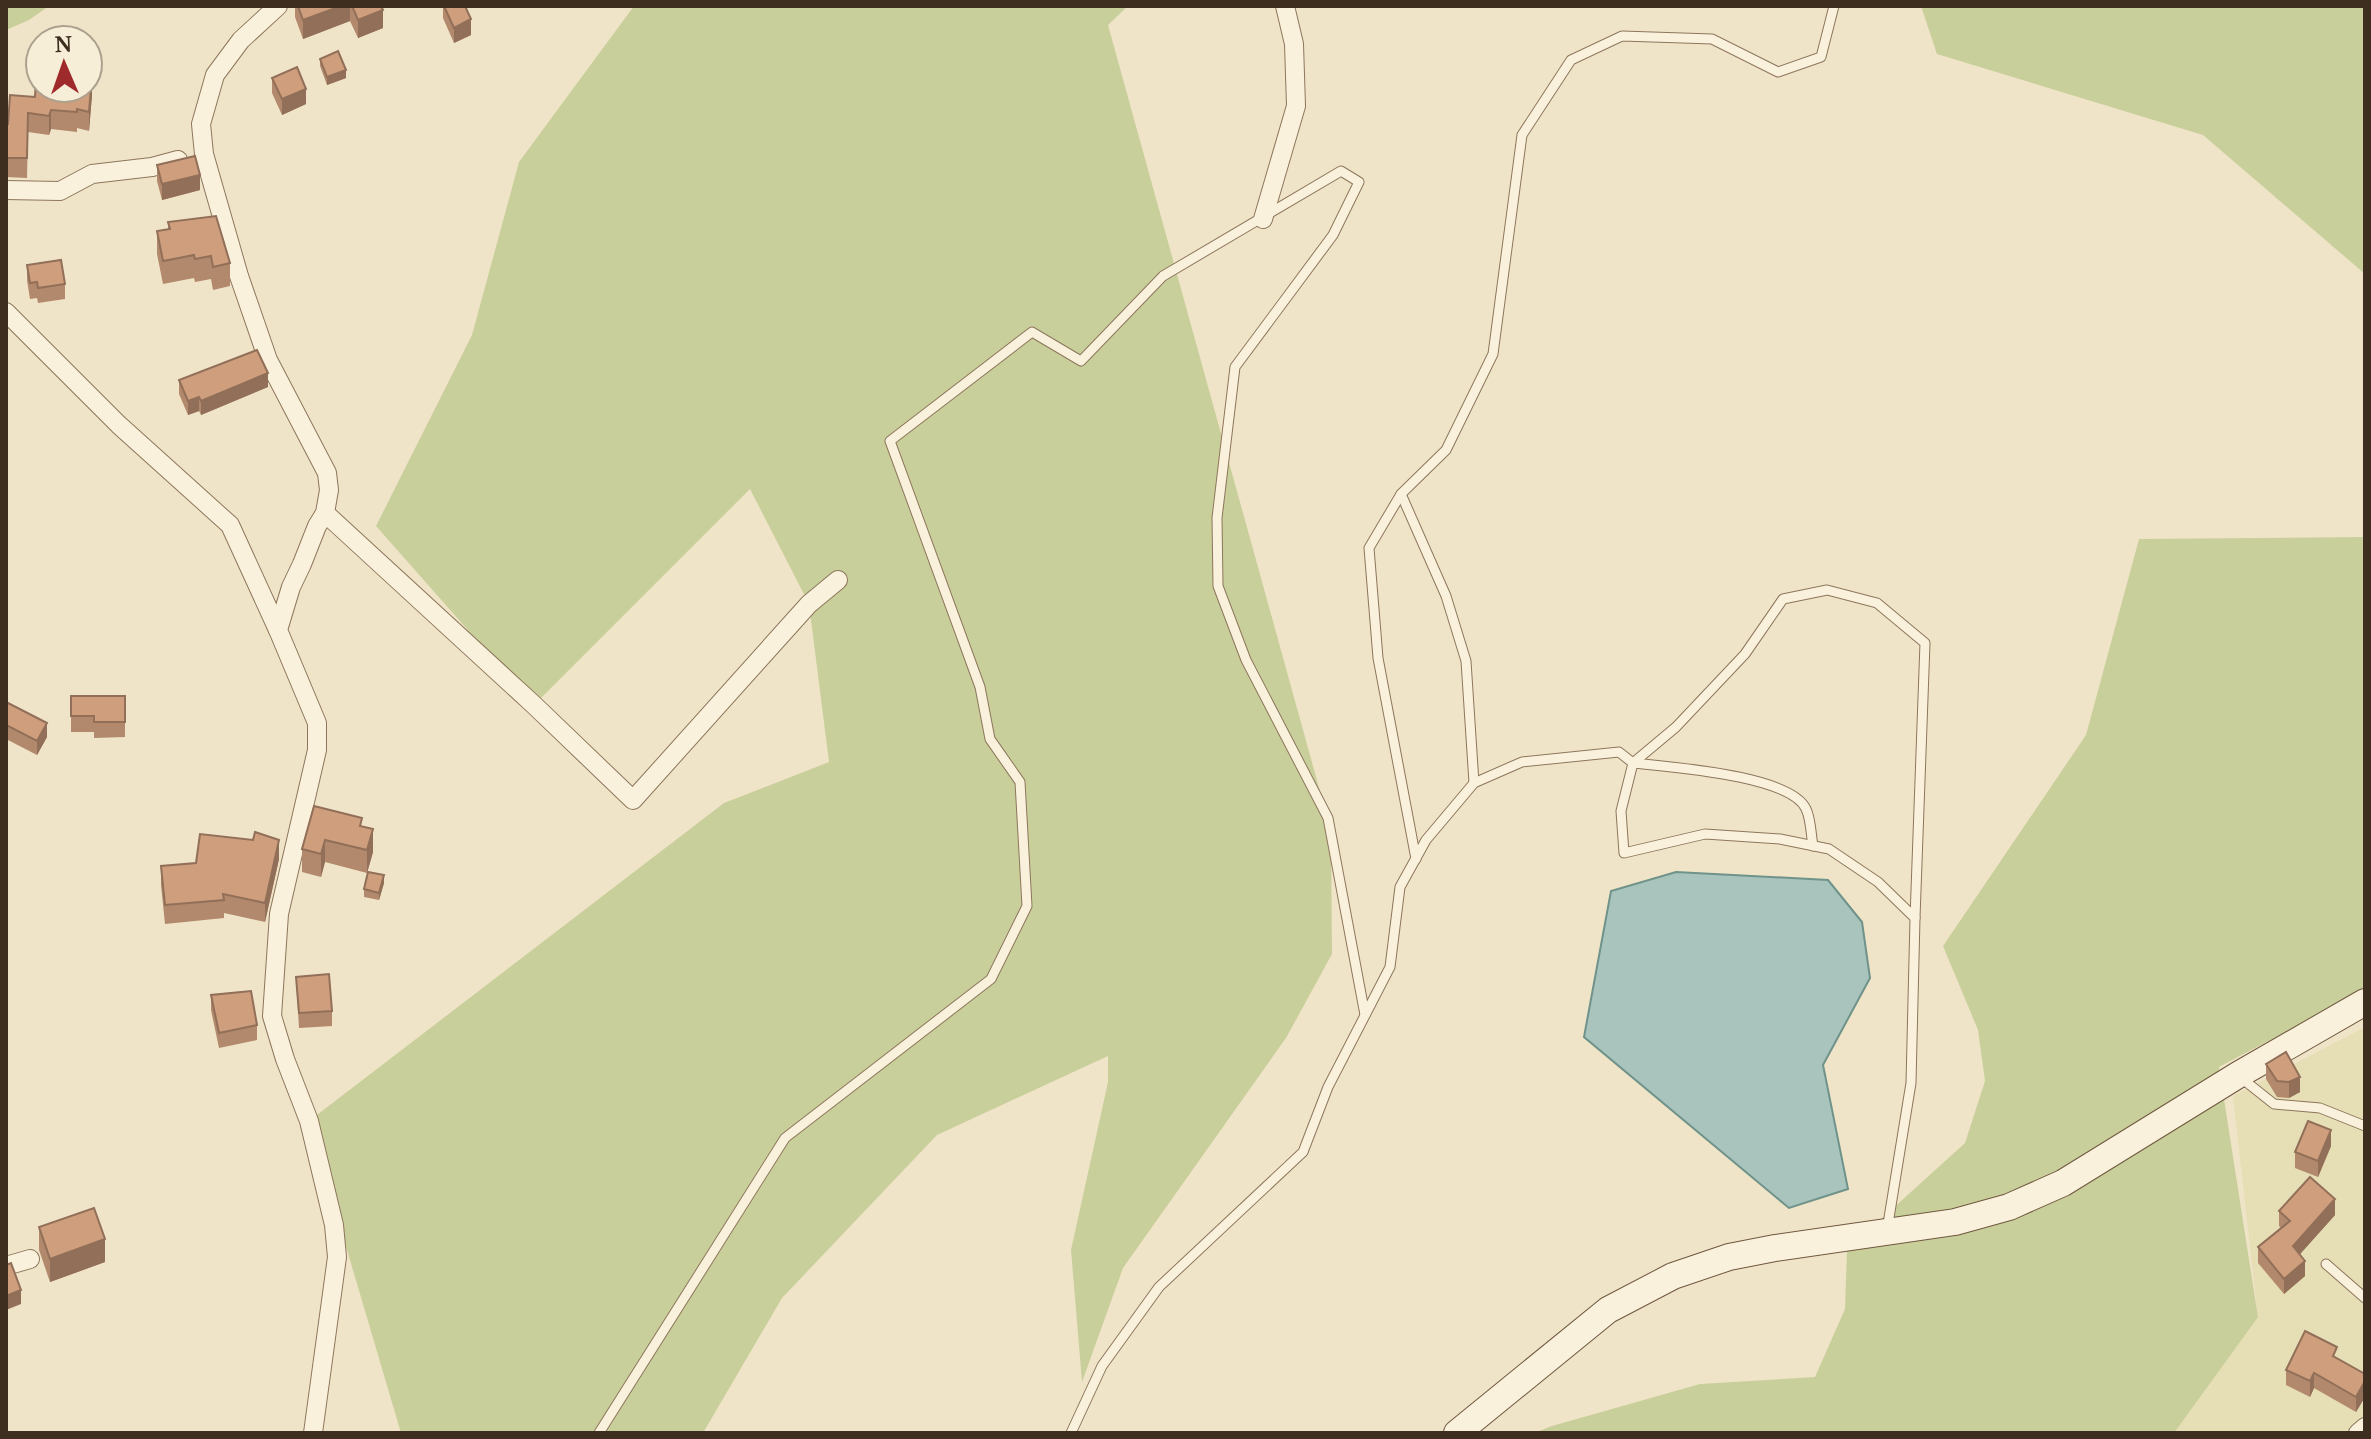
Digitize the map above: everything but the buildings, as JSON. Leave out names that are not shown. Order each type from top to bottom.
[{"type":"street","points":[[278,6],[241,40],[215,75],[201,124],[204,154],[239,276],[268,360],[327,473],[329,490],[325,513],[291,587],[278,630]]},
{"type":"street","points":[[1263,219],[1296,106],[1294,44],[1285,6]]},
{"type":"street","points":[[6,190],[60,191],[92,174],[152,167],[204,154]]},
{"type":"street","points":[[6,312],[119,425],[230,525],[317,723],[317,750],[279,914],[272,1016],[309,1121],[334,1225],[337,1257],[313,1433]]},
{"type":"street","points":[[325,513],[633,800],[809,604],[838,580]]},
{"type":"street","points":[[1457,1433],[1608,1310],[1673,1276],[1729,1257],[1886,1234],[1968,1219],[2009,1207],[2063,1183],[2238,1075],[2365,1002]]},
{"type":"street","points":[[6,1266],[30,1259]]},
{"type":"street","points":[[2358,1433],[2365,1427]]},
{"type":"lane","points":[[1416,859],[1378,658],[1369,548],[1401,494],[1446,450],[1493,354],[1522,135],[1571,60],[1622,36],[1712,39],[1778,72],[1821,57],[1834,6]]},
{"type":"lane","points":[[599,1433],[785,1138],[991,979],[1027,906],[1020,782],[990,739],[980,687],[890,441],[1032,332],[1081,361],[1163,276],[1341,171],[1359,182],[1333,235],[1235,367],[1217,518],[1218,586],[1246,660],[1328,818],[1365,1015]]},
{"type":"lane","points":[[1401,494],[1446,596],[1466,661],[1474,783]]},
{"type":"lane","points":[[1886,1234],[1911,1083],[1925,643],[1877,603],[1827,590],[1783,599],[1745,654],[1676,727],[1633,763],[1621,811],[1624,853],[1705,834],[1780,839],[1829,849],[1878,882],[1915,918]]},
{"type":"lane","points":[[1071,1433],[1102,1366],[1159,1287],[1303,1152],[1328,1087],[1390,967],[1400,887],[1426,840],[1474,783],[1522,762],[1619,752],[1633,763],[1738,775],[1796,796],[1806,809],[1813,846]]},
{"type":"lane","points":[[2238,1075],[2274,1104],[2320,1108],[2365,1126]]},
{"type":"lane","points":[[2326,1264],[2365,1298]]},
{"type":"shaded area","points":[[2365,1027],[2365,1433],[2174,1433],[2257,1310],[2233,1096]]},
{"type":"green space","points":[[6,6],[49,6],[29,20],[6,30]]},
{"type":"green space","points":[[634,6],[1128,6],[1108,25],[1331,831],[1332,954],[1286,1038],[1123,1268],[1082,1382],[1071,1250],[1108,1082],[1108,1056],[937,1135],[782,1298],[703,1433],[401,1433],[309,1121],[724,803],[829,762],[809,604],[750,489],[534,705],[376,526],[472,335],[519,162]]},
{"type":"green space","points":[[1921,6],[2365,6],[2365,274],[2203,135],[1937,54]]},
{"type":"green space","points":[[2365,537],[2365,990],[2219,1067],[2258,1317],[2174,1433],[1534,1433],[1700,1384],[1815,1377],[1845,1309],[1847,1250],[1965,1143],[1985,1081],[1978,1030],[1943,946],[2086,735],[2139,539]]},
{"type":"water","points":[[1676,872],[1828,880],[1862,922],[1870,978],[1823,1065],[1848,1189],[1789,1208],[1584,1037],[1611,891]]}]
